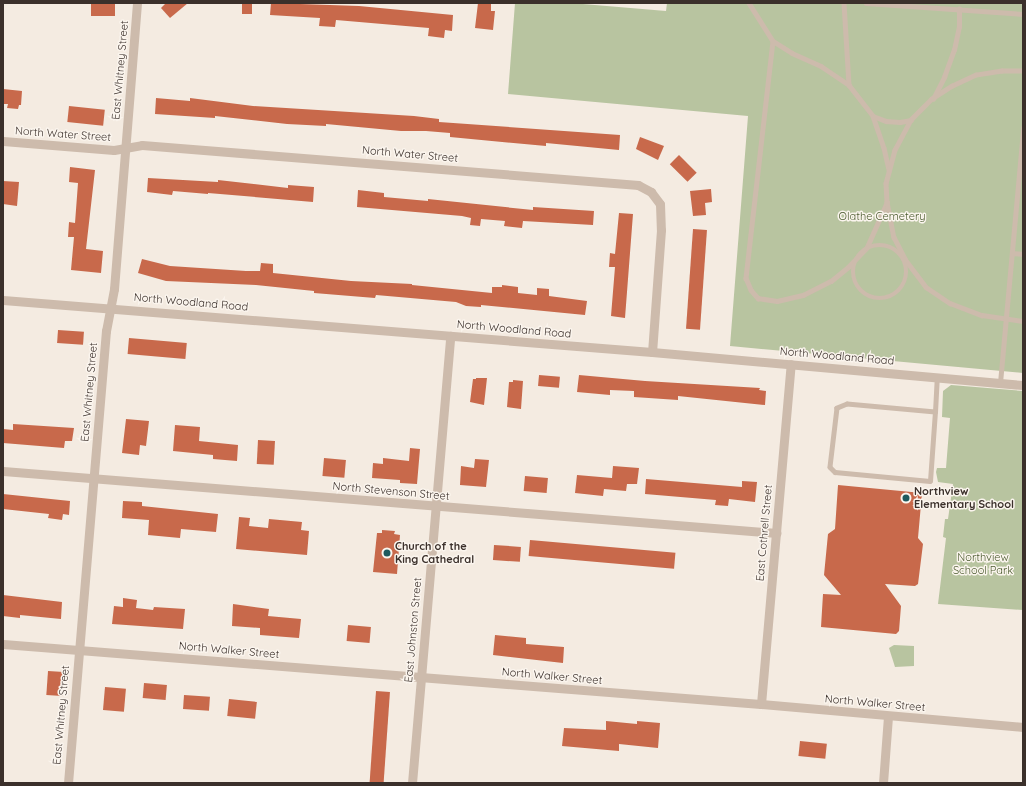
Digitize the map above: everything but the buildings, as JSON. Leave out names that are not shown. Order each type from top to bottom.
[{"type":"street","name":"East Whitney Street","points":[[68,783],[106,331],[114,289],[137,3]]},
{"type":"street","name":"North Water Street","points":[[3,141],[114,150],[142,145],[638,185],[651,192],[660,204],[661,230],[652,352]]},
{"type":"street","name":"North Woodland Road","points":[[3,300],[652,352],[1023,385]]},
{"type":"street","name":"East Johnston Street","points":[[412,783],[450,336]]},
{"type":"street","name":"East Cothrell Street","points":[[761,704],[791,364]]},
{"type":"street","name":"North Stevenson Street","points":[[3,471],[777,533]]},
{"type":"street","name":"North Walker Street","points":[[3,644],[761,704],[1023,727]]},
{"type":"street","points":[[884,783],[888,716]]},
{"type":"lane","points":[[749,3],[773,41],[792,53],[821,66],[849,85],[873,116],[884,148],[889,172]]},
{"type":"lane","points":[[844,3],[849,85]]},
{"type":"lane","points":[[866,3],[1023,14]]},
{"type":"lane","points":[[932,99],[944,77],[954,50],[959,27],[959,10]]},
{"type":"lane","points":[[773,41],[746,278],[751,290],[758,298],[777,301],[803,295],[831,281],[848,267],[867,247],[887,202]]},
{"type":"lane","points":[[1023,71],[1002,71],[976,75],[952,86],[932,99],[911,120],[895,150],[886,183],[887,202],[894,237],[905,259],[926,287],[950,303],[982,315],[1006,320],[1023,321]]},
{"type":"lane","points":[[873,116],[886,121],[900,122],[911,120]]},
{"type":"lane","points":[[1000,383],[1022,154],[1023,128]]},
{"type":"lane","points":[[875,246],[892,248],[905,259],[907,268],[903,286],[894,295],[881,300],[866,294],[855,280],[853,271],[855,262],[860,255],[875,246]]},
{"type":"lane","points":[[1012,253],[1023,254]]},
{"type":"lane","points":[[935,412],[847,404],[837,408],[830,467],[835,472],[930,481],[935,412],[937,377]]},
{"type":"green space","name":"Olathe Cemetery","points":[[515,3],[571,3],[666,11],[667,3],[1023,3],[1023,373],[730,346],[748,116],[508,94]]},
{"type":"green space","name":"Northview School Park","points":[[951,385],[1023,391],[1023,610],[938,604],[946,538],[943,537],[945,519],[948,519],[953,484],[938,482],[936,472],[937,468],[946,468],[950,418],[942,417],[943,391]]},
{"type":"green space","points":[[894,645],[914,646],[914,666],[895,667],[889,648]]},
{"type":"place","name":"Northview Elementary School","points":[[906,498]]},
{"type":"place","name":"Church of the King Cathedral","points":[[387,553]]}]
